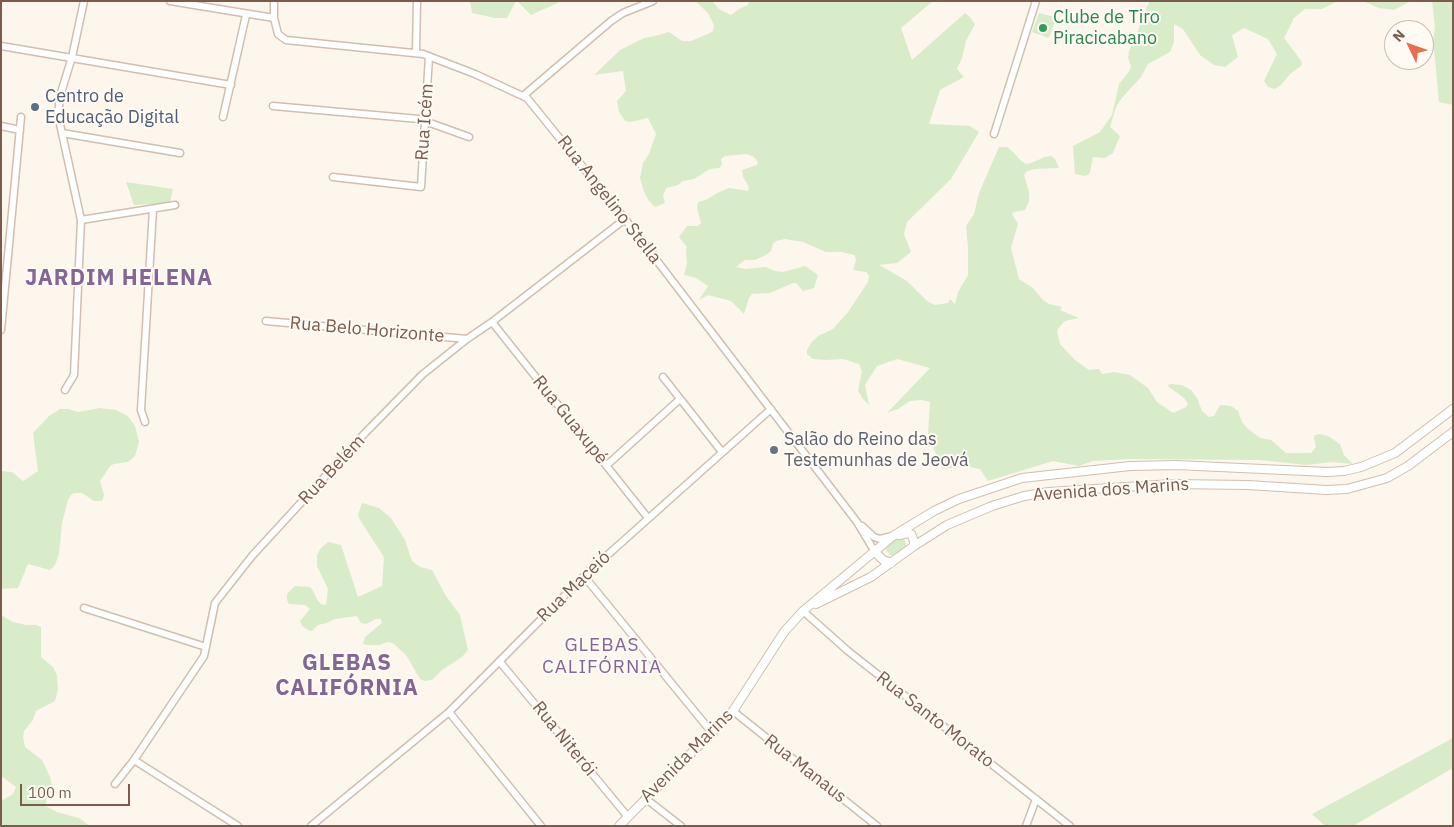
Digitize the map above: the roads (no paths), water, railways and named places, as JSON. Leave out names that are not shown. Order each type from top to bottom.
[{"type":"street","points":[[65,390],[74,375],[81,220],[58,115],[60,96],[72,57],[84,1]]},
{"type":"street","points":[[170,1],[246,15],[274,18],[274,1]]},
{"type":"street","points":[[416,52],[417,1]]},
{"type":"street","points":[[523,96],[611,21],[623,13],[653,1]]},
{"type":"street","points":[[994,134],[1036,1]]},
{"type":"street","points":[[224,117],[246,15]]},
{"type":"street","name":"Rua Angelino Stella","points":[[274,18],[278,34],[289,41],[416,52],[476,74],[523,96],[532,104],[625,219],[857,522]]},
{"type":"street","points":[[1,46],[231,85]]},
{"type":"street","name":"Rua Icém","points":[[333,178],[421,187],[429,56]]},
{"type":"street","points":[[273,106],[419,119],[469,137]]},
{"type":"street","points":[[1,330],[21,117]]},
{"type":"street","points":[[1,126],[20,130]]},
{"type":"street","points":[[62,133],[180,153]]},
{"type":"street","points":[[81,220],[175,205]]},
{"type":"street","points":[[145,422],[141,410],[153,208]]},
{"type":"street","name":"Rua Belém","points":[[115,784],[134,760],[204,656],[215,603],[252,556],[365,433],[423,374],[625,219]]},
{"type":"street","name":"Rua Belo Horizonte","points":[[266,321],[467,339]]},
{"type":"street","name":"Rua Guaxupé","points":[[492,322],[648,518]]},
{"type":"street","points":[[663,377],[722,452]]},
{"type":"street","points":[[607,465],[680,399]]},
{"type":"street","name":"Avenida dos Marins","points":[[803,611],[893,536],[934,511],[959,499],[1022,478],[1130,466],[1176,465],[1327,472],[1361,468],[1395,453],[1453,409]]},
{"type":"street","name":"Rua Maceió","points":[[311,826],[450,712],[584,576],[771,410]]},
{"type":"street","name":"Avenida dos Marins","points":[[803,611],[872,577],[946,525],[973,513],[1024,496],[1049,492],[1172,484],[1248,485],[1326,490],[1347,489],[1387,478],[1408,466],[1453,432]]},
{"type":"street","points":[[857,522],[880,539],[908,533],[912,534],[914,546]]},
{"type":"street","points":[[857,522],[875,552],[883,560],[892,563]]},
{"type":"street","points":[[584,576],[713,734]]},
{"type":"street","points":[[84,608],[206,647]]},
{"type":"street","name":"Avenida Marins","points":[[619,826],[734,711],[784,632],[803,611]]},
{"type":"street","name":"Rua Santo Morato","points":[[803,611],[848,651],[1070,826]]},
{"type":"street","name":"Rua Niterói","points":[[500,662],[628,817]]},
{"type":"street","name":"Rua Manaus","points":[[734,711],[877,826]]},
{"type":"street","points":[[450,712],[541,826]]},
{"type":"street","points":[[134,760],[238,826]]},
{"type":"street","points":[[646,798],[681,826]]},
{"type":"street","points":[[1026,826],[1036,800]]},
{"type":"place","name":"Clube de Tiro Piracicabano","points":[[1043,28]]},
{"type":"place","name":"Centro de Educação Digital","points":[[35,107]]},
{"type":"place","name":"Salão do Reino das Testemunhas de Jeová","points":[[774,450]]},
{"type":"district","name":"JARDIM HELENA","points":[[119,279]]},
{"type":"district","name":"GLEBAS CALIFÓRNIA","points":[[602,657]]},
{"type":"district","name":"GLEBAS CALIFÓRNIA","points":[[347,676]]}]
